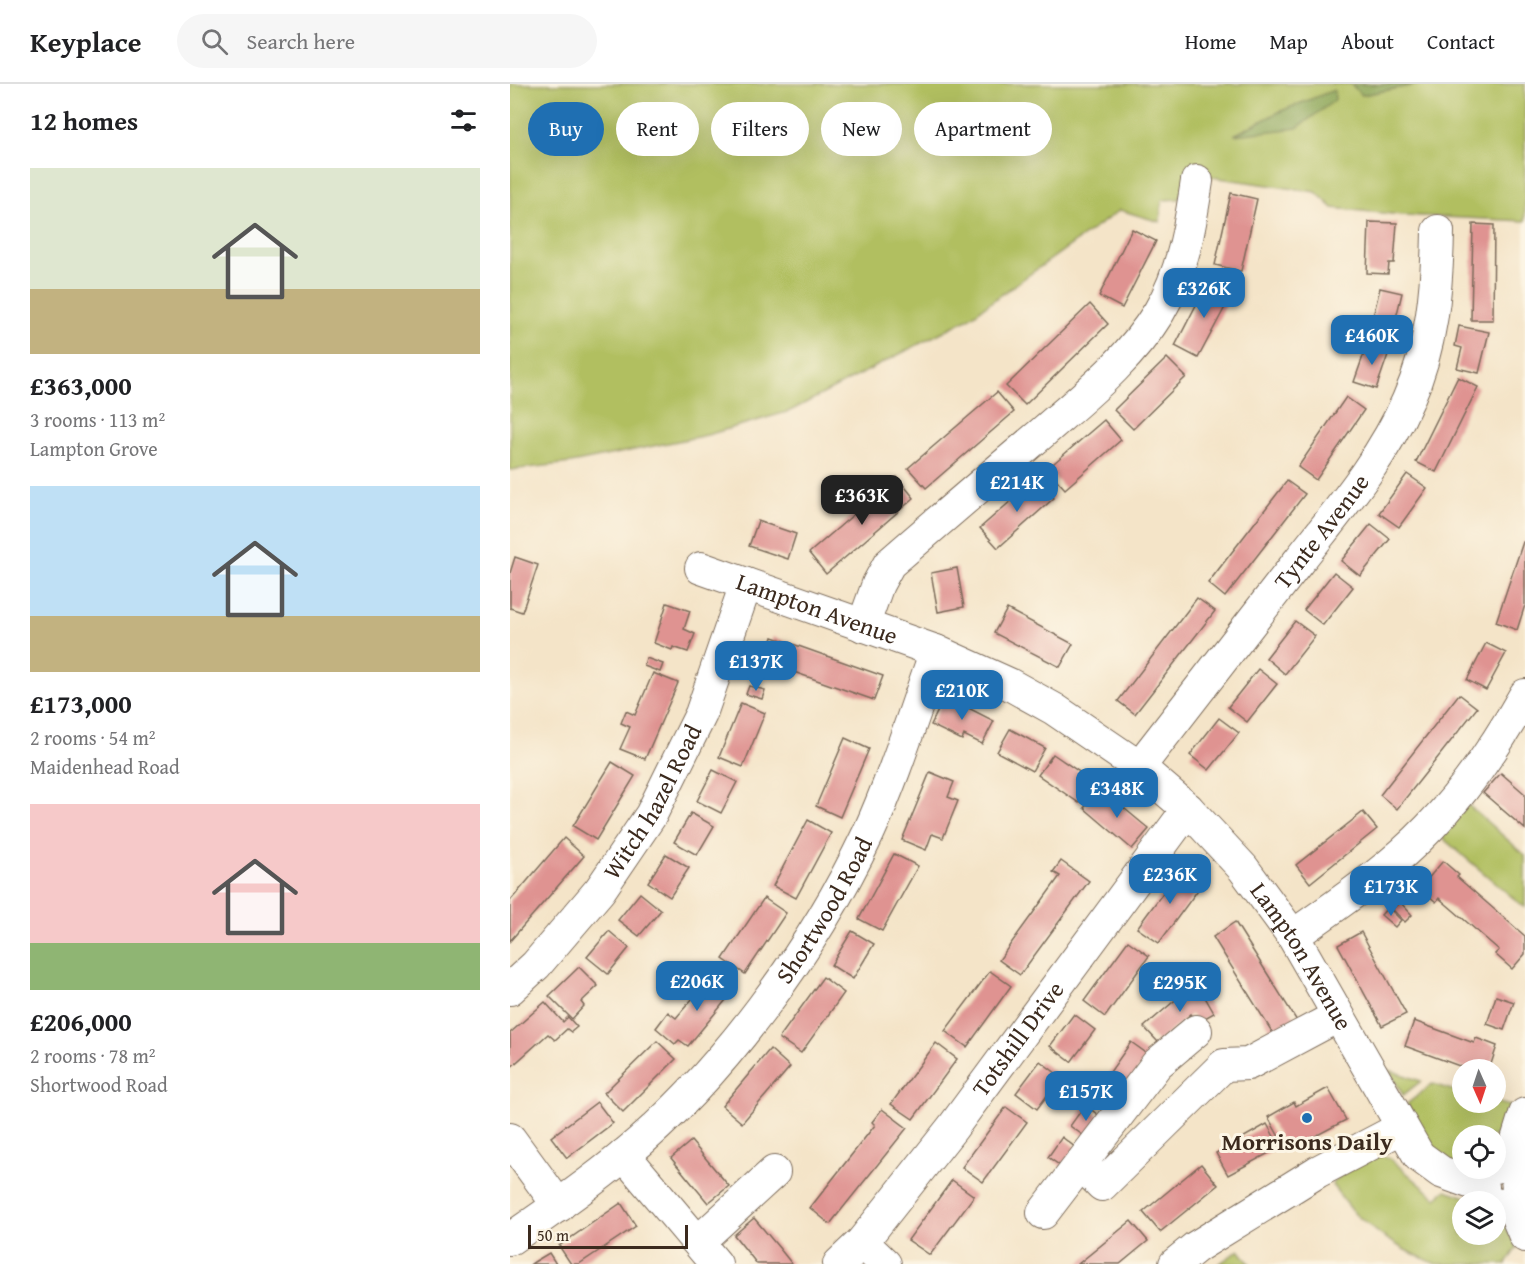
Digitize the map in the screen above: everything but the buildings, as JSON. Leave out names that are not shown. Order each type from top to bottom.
[{"type":"street","points":[[864,626],[878,584],[889,564],[1100,382],[1134,346],[1160,310],[1179,269],[1189,234],[1179,211],[1197,181]]},
{"type":"street","name":"Tynte Avenue","points":[[1139,766],[1352,493],[1389,439],[1409,400],[1425,354],[1435,301],[1426,262],[1438,231]]},
{"type":"street","name":"Lampton Avenue","points":[[701,568],[936,651],[1010,684],[1045,704],[1139,766],[1188,809],[1243,867],[1293,936],[1401,1128],[1423,1161],[1441,1173],[1503,1186]]},
{"type":"street","name":"Witch hazel Road","points":[[510,989],[536,964],[600,890],[651,815],[701,714],[746,584]]},
{"type":"street","name":"Shortwood Road","points":[[510,1239],[559,1206],[624,1155],[688,1095],[746,1030],[807,944],[868,834],[887,789],[936,651]]},
{"type":"street","points":[[1293,936],[1378,873],[1428,829],[1459,795],[1483,762],[1525,695]]},
{"type":"street","name":"Totshill Drive","points":[[839,1264],[862,1242],[953,1127],[1188,809]]},
{"type":"street","points":[[1082,1165],[1102,1185],[1224,1065],[1248,1064],[1338,1016]]},
{"type":"street","points":[[1043,1213],[1082,1165],[1157,1064],[1196,1031]]},
{"type":"street","points":[[1525,1114],[1503,1186],[1525,1236]]},
{"type":"street","points":[[1176,1264],[1196,1248],[1317,1172],[1401,1128]]},
{"type":"street","points":[[510,1139],[559,1206]]},
{"type":"street","points":[[624,1155],[707,1253],[774,1172]]},
{"type":"street","points":[[862,1242],[885,1264]]},
{"type":"green space","points":[[510,84],[1351,84],[1362,95],[1420,84],[1525,84],[1525,221],[1401,215],[1333,208],[1316,192],[1191,174],[1179,199],[1162,200],[1160,222],[1120,210],[967,319],[790,411],[707,435],[571,463],[510,470]]},
{"type":"green space","points":[[1351,84],[1420,84],[1362,95]]},
{"type":"green space","points":[[1334,90],[1335,100],[1297,128],[1234,135],[1281,111]]},
{"type":"green space","points":[[1468,805],[1525,855],[1525,908],[1440,836]]},
{"type":"green space","points":[[1389,1070],[1421,1081],[1403,1095]]},
{"type":"green space","points":[[1432,1084],[1452,1090],[1452,1113],[1506,1113],[1506,1105],[1510,1106],[1504,1125],[1452,1125],[1452,1163],[1441,1162],[1419,1129],[1407,1104]]},
{"type":"green space","points":[[1381,1156],[1388,1157],[1436,1198],[1446,1190],[1452,1192],[1452,1245],[1506,1245],[1506,1227],[1517,1247],[1506,1264],[1436,1264],[1405,1250],[1381,1235],[1355,1214],[1332,1185],[1347,1171]]},
{"type":"green space","points":[[1239,1250],[1250,1264],[1219,1264]]},
{"type":"place","name":"Morrisons Daily","points":[[1307,1118]]}]
